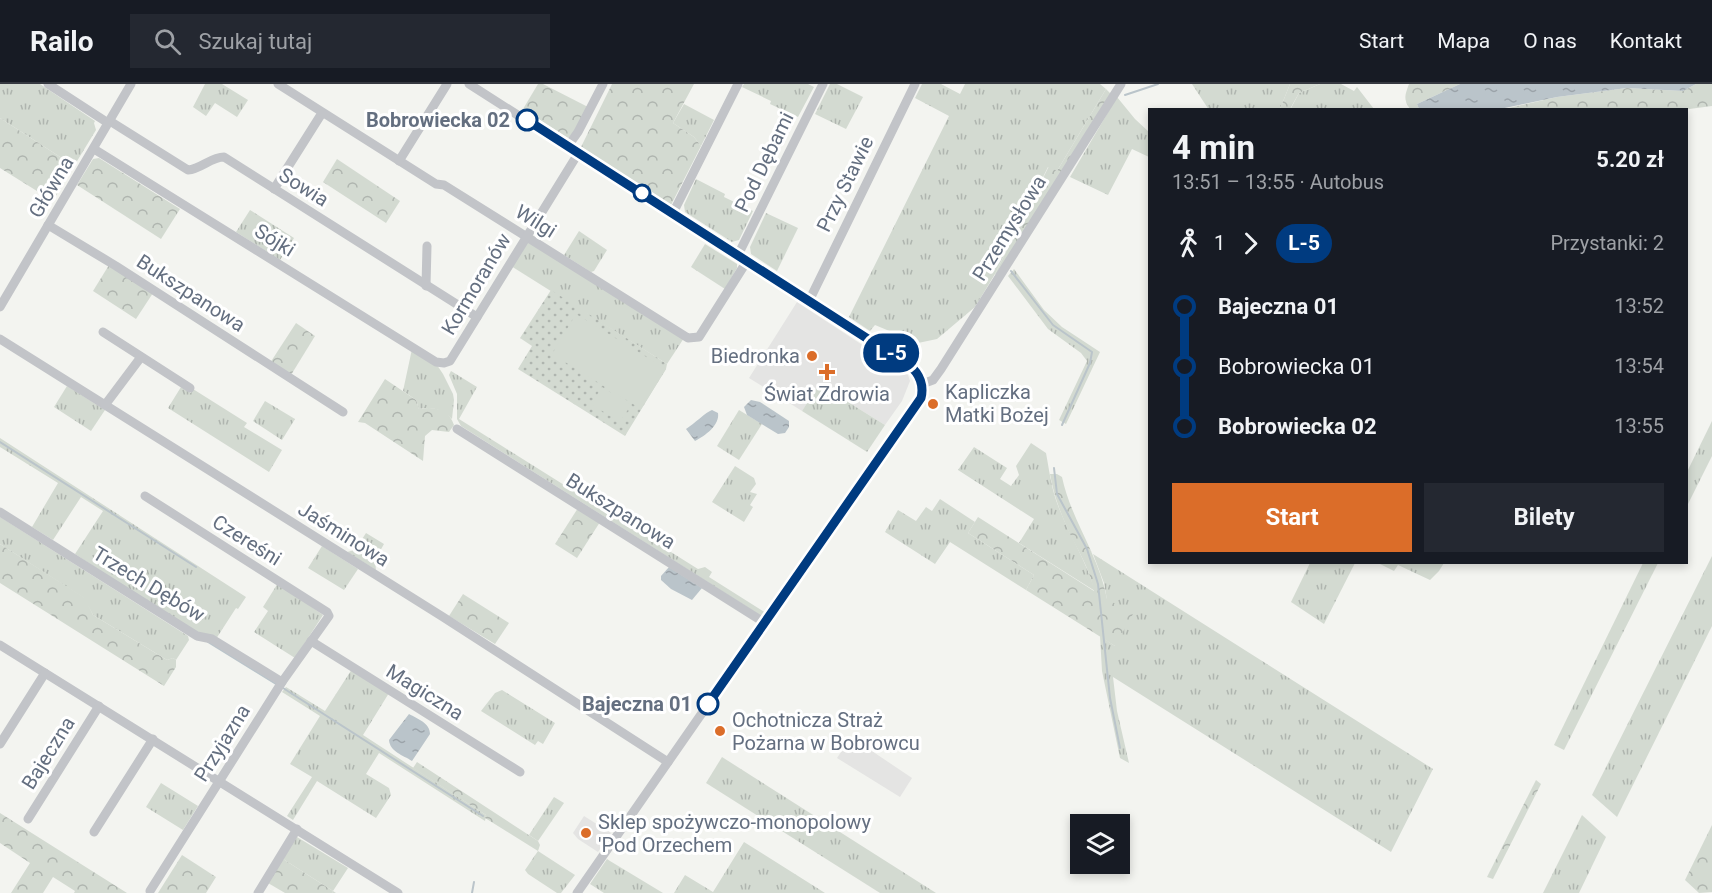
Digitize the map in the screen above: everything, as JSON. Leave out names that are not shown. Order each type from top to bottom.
[{"type":"street","points":[[48,84],[109,122]]},
{"type":"street","name":"Główna","points":[[0,307],[131,84]]},
{"type":"street","name":"Wilgi","points":[[278,84],[688,338],[699,337],[747,261]]},
{"type":"street","points":[[399,161],[447,84]]},
{"type":"street","points":[[471,84],[910,366],[922,384],[921,398],[577,893]]},
{"type":"street","points":[[568,146],[578,132],[603,84]]},
{"type":"street","points":[[673,213],[738,84]]},
{"type":"street","name":"Pod Dębami","points":[[738,255],[823,84]]},
{"type":"street","name":"Przy Stawie","points":[[810,301],[915,84]]},
{"type":"street","name":"Przemysłowa","points":[[922,384],[933,380],[941,369],[1121,84]]},
{"type":"street","points":[[274,189],[322,113]]},
{"type":"street","name":"Sowia","points":[[109,122],[188,170],[193,170],[218,157],[224,157],[477,317]]},
{"type":"street","name":"Sójki","points":[[94,149],[436,362]]},
{"type":"street","name":"Kormoranów","points":[[436,362],[450,361],[579,152]]},
{"type":"street","name":"Bukszpanowa","points":[[48,225],[343,412]]},
{"type":"street","points":[[426,286],[427,246]]},
{"type":"street","points":[[103,332],[190,388]]},
{"type":"street","name":"Jaśminowa","points":[[0,339],[443,617],[668,762]]},
{"type":"street","points":[[105,405],[141,357]]},
{"type":"street","name":"Bukszpanowa","points":[[457,429],[765,623]]},
{"type":"street","name":"Czereśni","points":[[145,496],[327,612],[329,616]]},
{"type":"street","name":"Trzech Dębów","points":[[0,512],[196,636],[212,639],[282,682]]},
{"type":"street","name":"Przyjazna","points":[[150,891],[282,682],[329,616]]},
{"type":"street","name":"Magiczna","points":[[311,641],[520,772]]},
{"type":"street","name":"Bajeczna","points":[[0,645],[398,893]]},
{"type":"street","points":[[0,744],[45,673]]},
{"type":"street","name":"Bajeczna","points":[[28,819],[99,706]]},
{"type":"street","points":[[94,831],[153,739]]},
{"type":"street","points":[[258,893],[297,829]]},
{"type":"shaded area","points":[[797,302],[908,375],[910,381],[902,401],[885,425],[819,384],[802,411],[749,378]]},
{"type":"shaded area","points":[[851,737],[912,778],[900,797],[837,758]]},
{"type":"shaded area","points":[[584,816],[611,833],[598,852],[573,833]]},
{"type":"green space","points":[[0,84],[40,84],[95,121],[96,130],[74,166],[0,118]]},
{"type":"green space","points":[[205,84],[222,84],[248,100],[237,117],[215,103],[206,116],[193,107]]},
{"type":"green space","points":[[538,84],[543,84],[588,107],[575,131],[568,138],[523,109]]},
{"type":"green space","points":[[612,84],[694,84],[673,123],[694,137],[701,146],[671,205],[581,147]]},
{"type":"green space","points":[[744,84],[808,84],[814,87],[798,117],[742,87]]},
{"type":"green space","points":[[830,84],[837,84],[863,97],[846,129],[815,114]]},
{"type":"green space","points":[[922,84],[941,84],[960,94],[965,84],[1100,84],[1106,89],[1057,171],[1048,167],[995,274],[975,307],[937,339],[918,343],[875,325],[870,331],[849,317],[949,116],[915,98]]},
{"type":"green space","points":[[1192,84],[1290,84],[1280,108],[1208,108]]},
{"type":"green space","points":[[1290,84],[1320,84],[1299,93],[1291,108],[1280,108]]},
{"type":"green space","points":[[1320,84],[1341,84],[1354,91],[1357,87],[1373,108],[1291,108],[1299,93]]},
{"type":"green space","points":[[1409,84],[1460,84],[1417,104],[1419,108],[1409,108],[1406,102],[1406,91]]},
{"type":"green space","points":[[1696,84],[1712,84],[1712,106],[1688,109],[1509,108],[1557,97],[1627,88],[1683,91]]},
{"type":"green space","points":[[1106,89],[1111,94],[998,276],[995,274],[1049,166],[1057,171]]},
{"type":"green space","points":[[1117,97],[1148,131],[1148,157],[1132,149],[1108,195],[1070,177]]},
{"type":"green space","points":[[684,104],[714,120],[701,146],[694,137],[673,123]]},
{"type":"green space","points":[[0,118],[74,166],[53,201],[0,168]]},
{"type":"green space","points":[[99,158],[180,209],[161,239],[77,185],[93,159]]},
{"type":"green space","points":[[337,159],[400,201],[386,223],[323,182]]},
{"type":"green space","points":[[696,179],[725,194],[724,197],[753,211],[739,240],[732,242],[685,212],[684,205]]},
{"type":"green space","points":[[250,210],[294,238],[280,260],[236,232]]},
{"type":"green space","points":[[766,213],[798,228],[777,271],[751,254],[750,247]]},
{"type":"green space","points":[[579,231],[607,250],[594,271],[591,272],[564,255]]},
{"type":"green space","points":[[528,239],[684,338],[667,364],[511,266]]},
{"type":"green space","points":[[705,244],[737,264],[725,289],[691,267]]},
{"type":"green space","points":[[109,265],[153,293],[136,319],[93,291]]},
{"type":"green space","points":[[1014,269],[1044,310],[1062,327],[1100,352],[1066,424],[1059,420],[1087,361],[1081,353],[1048,329],[1008,276]]},
{"type":"green space","points":[[551,290],[667,364],[625,436],[518,369],[532,346],[520,338]]},
{"type":"green space","points":[[576,314],[666,369],[641,409],[552,354]]},
{"type":"green space","points":[[296,323],[315,336],[291,375],[270,363]]},
{"type":"green space","points":[[412,349],[437,365],[443,374],[453,394],[452,419],[437,409],[419,409],[416,400],[403,391]]},
{"type":"green space","points":[[451,371],[477,387],[459,419],[698,569],[705,567],[712,572],[709,577],[766,613],[763,617],[461,426],[457,419],[457,394],[449,375]]},
{"type":"green space","points":[[385,379],[416,400],[419,409],[440,410],[449,415],[452,420],[454,425],[449,432],[432,430],[425,436],[423,461],[365,423],[358,422]]},
{"type":"green space","points":[[819,384],[885,425],[867,452],[802,411]]},
{"type":"green space","points":[[67,386],[105,410],[91,431],[54,407]]},
{"type":"green space","points":[[181,387],[191,393],[193,389],[247,423],[244,427],[282,450],[269,472],[168,408]]},
{"type":"green space","points":[[602,387],[631,405],[620,422],[591,404]]},
{"type":"green space","points":[[265,401],[295,419],[282,440],[253,421]]},
{"type":"green space","points":[[739,410],[762,424],[739,460],[717,446]]},
{"type":"green space","points":[[1712,421],[1712,456],[1688,504],[1688,470]]},
{"type":"green space","points":[[0,438],[246,597],[216,639],[197,634],[75,554],[103,511],[81,497],[53,540],[32,527],[58,483],[0,447]]},
{"type":"green space","points":[[1031,443],[1046,453],[1056,500],[1095,591],[1019,543],[1034,519],[958,470],[974,447],[1007,468],[1000,479],[1011,486],[1019,475],[1016,466]]},
{"type":"green space","points":[[735,466],[754,478],[756,484],[750,492],[757,494],[750,505],[753,507],[744,522],[712,502]]},
{"type":"green space","points":[[1050,474],[1062,477],[1072,508],[1098,567],[1107,599],[1133,614],[1115,646],[1026,590],[1034,575],[968,533],[978,517],[1094,591],[1086,566],[1059,509]]},
{"type":"green space","points":[[940,499],[975,522],[968,533],[1034,575],[1026,590],[950,542],[935,564],[885,532],[898,510],[916,521],[926,507],[932,511]]},
{"type":"green space","points":[[578,508],[600,522],[577,558],[555,544]]},
{"type":"green space","points":[[0,517],[188,636],[189,640],[176,660],[173,658],[167,660],[93,615],[84,598],[0,544]]},
{"type":"green space","points":[[366,533],[384,544],[375,560],[376,570],[347,552],[355,550]]},
{"type":"green space","points":[[0,544],[85,598],[93,615],[167,660],[173,658],[176,660],[176,667],[164,686],[0,583]]},
{"type":"green space","points":[[322,546],[358,569],[344,590],[308,568]]},
{"type":"green space","points":[[1093,554],[1433,769],[1391,852],[1113,677],[1117,711],[1129,763],[1120,758],[1102,671],[1100,636],[1115,646],[1104,583]]},
{"type":"green space","points":[[1712,556],[1712,626],[1617,817],[1592,795]]},
{"type":"green space","points":[[1310,564],[1354,564],[1324,624],[1291,602]]},
{"type":"green space","points":[[1380,564],[1443,564],[1430,580],[1398,565],[1394,571]]},
{"type":"green space","points":[[1643,564],[1657,564],[1564,750],[1554,745]]},
{"type":"green space","points":[[278,583],[323,615],[295,658],[254,632],[268,611],[263,607]]},
{"type":"green space","points":[[463,594],[509,623],[495,644],[449,616]]},
{"type":"green space","points":[[352,669],[389,693],[363,735],[486,815],[485,821],[379,753],[366,774],[389,788],[391,795],[376,818],[317,781],[293,820],[287,816],[312,777],[290,764],[320,716],[282,692],[286,687],[325,711]]},
{"type":"green space","points":[[502,690],[555,723],[543,744],[538,741],[535,745],[481,711],[495,693]]},
{"type":"green space","points":[[722,757],[936,893],[880,893],[706,783]]},
{"type":"green space","points":[[417,762],[538,841],[540,845],[538,851],[485,818],[486,815],[413,768]]},
{"type":"green space","points":[[1536,780],[1541,784],[1493,879],[1487,877]]},
{"type":"green space","points":[[161,783],[198,806],[183,830],[146,807]]},
{"type":"green space","points":[[554,797],[564,803],[538,841],[529,835]]},
{"type":"green space","points":[[0,813],[127,893],[74,893],[75,891],[53,877],[43,893],[11,893],[30,863],[0,843]]},
{"type":"green space","points":[[1582,815],[1606,837],[1579,893],[1543,893]]},
{"type":"green space","points":[[1712,825],[1712,892],[1699,893],[1685,880]]},
{"type":"green space","points":[[297,837],[348,868],[333,891],[283,859]]},
{"type":"green space","points":[[744,842],[825,893],[674,893],[685,875],[713,892]]},
{"type":"green space","points":[[538,851],[575,875],[561,893],[557,893],[525,870]]},
{"type":"green space","points":[[182,855],[216,877],[206,893],[158,893]]},
{"type":"green space","points":[[283,859],[333,891],[332,893],[285,893],[268,883]]},
{"type":"green space","points":[[607,859],[663,893],[604,893],[590,884]]},
{"type":"water","points":[[1460,84],[1696,84],[1683,91],[1627,88],[1557,97],[1505,108],[1419,108],[1417,104]]},
{"type":"water","points":[[751,400],[760,402],[789,421],[789,427],[785,433],[778,434],[747,415],[744,407]]},
{"type":"water","points":[[712,410],[718,413],[717,422],[695,441],[686,429]]},
{"type":"water","points":[[669,567],[702,588],[692,600],[671,589],[661,580],[661,576]]},
{"type":"water","points":[[409,714],[426,724],[430,734],[412,761],[394,750],[389,740]]},
{"type":"waterway","points":[[1125,95],[1158,84]]},
{"type":"waterway","points":[[1011,271],[1053,325],[1092,352],[1090,363],[1062,425]]},
{"type":"waterway","points":[[0,442],[196,567]]},
{"type":"waterway","points":[[1054,468],[1057,494],[1087,549],[1098,584],[1110,698],[1120,748]]},
{"type":"waterway","points":[[208,642],[276,684]]},
{"type":"waterway","points":[[283,688],[483,816]]},
{"type":"waterway","points":[[472,893],[474,882]]},
{"type":"bus line","name":"L-5","points":[[527,120],[913,368],[922,384],[921,398],[708,704]]},
{"type":"place","name":"Bobrowiecka 02","points":[[527,120]]},
{"type":"place","name":"Biedronka","points":[[812,356]]},
{"type":"place","name":"Świat Zdrowia","points":[[827,372]]},
{"type":"place","name":"Kapliczka Matki Bożej","points":[[933,404]]},
{"type":"place","name":"Bajeczna 01","points":[[708,704]]},
{"type":"place","name":"Ochotnicza Straż Pożarna w Bobrowcu","points":[[720,731]]},
{"type":"place","name":"Sklep spożywczo-monopolowy 'Pod Orzechem","points":[[586,833]]}]
